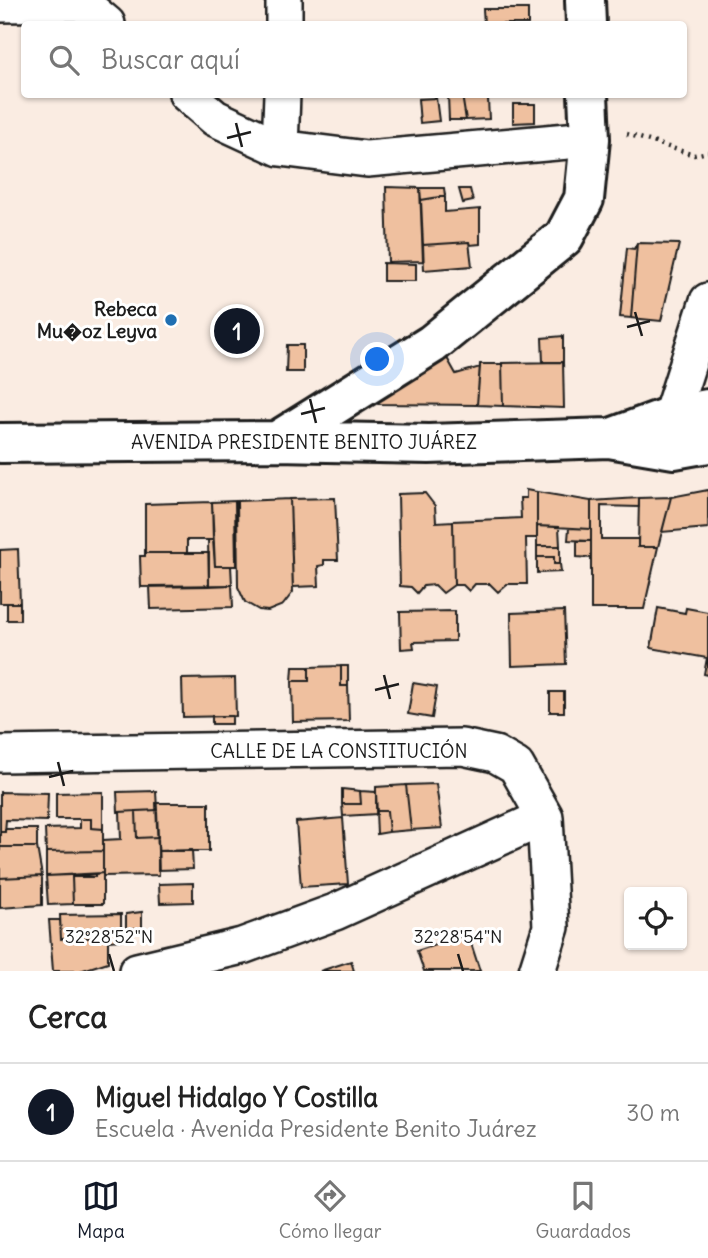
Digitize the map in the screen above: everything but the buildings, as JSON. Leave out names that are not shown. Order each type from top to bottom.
[{"type":"street","points":[[284,0],[284,21]]},
{"type":"street","points":[[585,0],[586,21]]},
{"type":"street","points":[[0,4],[82,3],[103,21]]},
{"type":"street","points":[[192,98],[215,118],[281,148],[367,159],[589,118],[584,198],[564,237],[432,344],[277,441]]},
{"type":"street","points":[[281,148],[282,98]]},
{"type":"street","points":[[684,436],[708,301]]},
{"type":"street","name":"AVENIDA PRESIDENTE BENITO JUÁREZ","points":[[0,443],[277,441],[429,444],[684,436],[708,409]]},
{"type":"street","name":"CALLE DE LA CONSTITUCIÓN","points":[[0,754],[462,747],[495,754],[516,766],[545,817]]},
{"type":"street","points":[[137,971],[235,958],[545,817],[551,927],[537,971]]},
{"type":"path","points":[[589,118],[694,155],[708,152]]},
{"type":"place","name":"Rebeca Mu�oz Leyva","points":[[171,320]]},
{"type":"place","name":"Miguel Hidalgo Y Costilla","points":[[237,331]]}]
